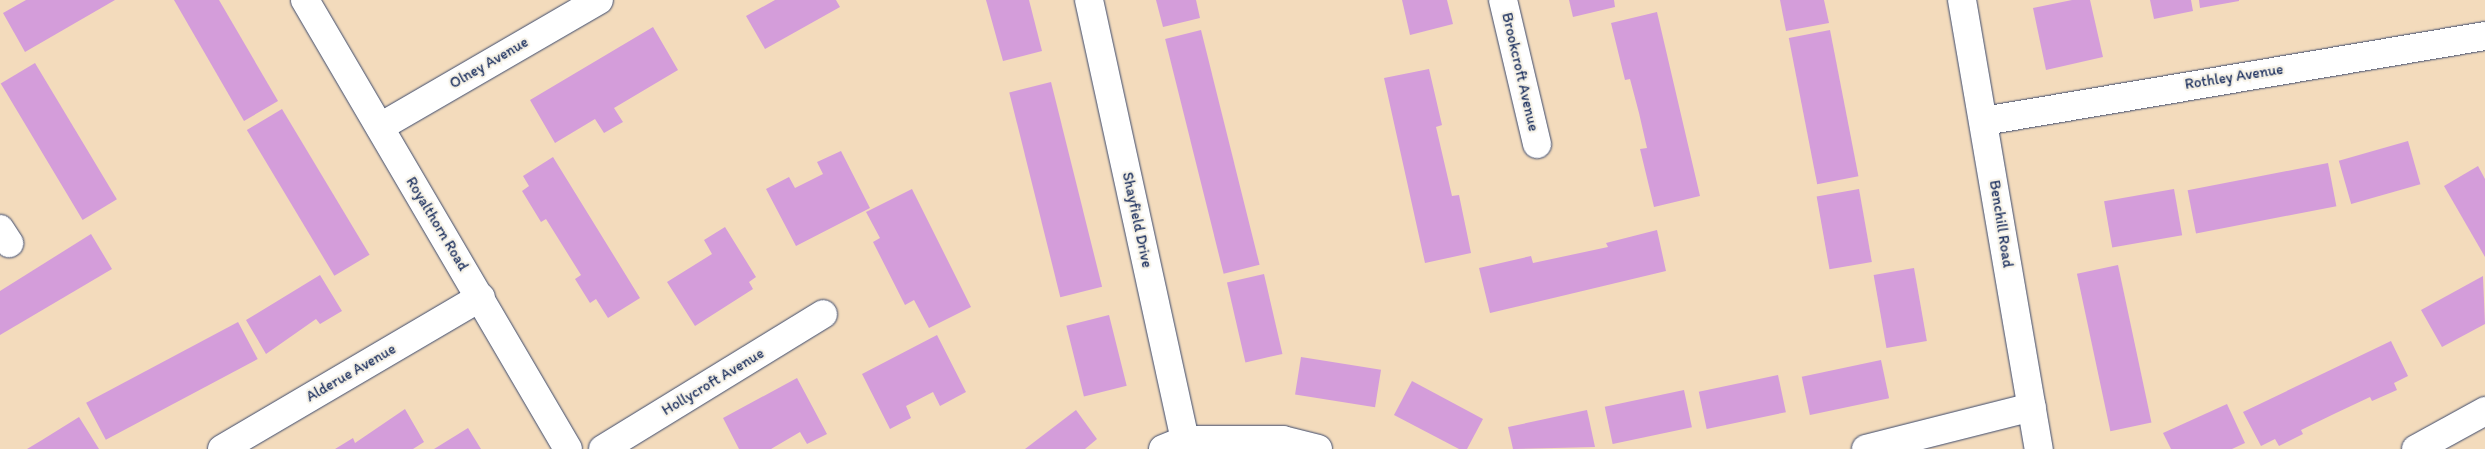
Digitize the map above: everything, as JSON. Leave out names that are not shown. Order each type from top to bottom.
[{"type":"street","name":"Royalthorn Road","points":[[304,0],[481,297],[568,449]]},
{"type":"street","name":"Olney Avenue","points":[[380,127],[599,0]]},
{"type":"street","name":"Shayfield Drive","points":[[1089,0],[1174,444],[1283,440],[1318,449]]},
{"type":"street","name":"Brookcroft Avenue","points":[[1503,0],[1537,144]]},
{"type":"street","name":"Benchill Road","points":[[1962,0],[2039,449]]},
{"type":"street","name":"Rothley Avenue","points":[[1984,121],[2485,36]]},
{"type":"street","name":"Alderue Avenue","points":[[222,449],[481,297]]},
{"type":"street","name":"Hollycroft Avenue","points":[[603,449],[823,314]]},
{"type":"street","points":[[1866,449],[2032,407]]},
{"type":"street","points":[[2416,449],[2485,411]]},
{"type":"building","points":[[26,0],[115,0],[25,52],[3,13]]},
{"type":"building","points":[[174,0],[219,0],[278,101],[244,121]]},
{"type":"building","points":[[775,0],[836,0],[840,7],[765,49],[746,16]]},
{"type":"building","points":[[986,0],[1029,0],[1042,51],[1003,61]]},
{"type":"building","points":[[1156,0],[1196,0],[1200,18],[1163,27]]},
{"type":"building","points":[[1402,0],[1447,0],[1453,24],[1410,35]]},
{"type":"building","points":[[1569,0],[1614,0],[1615,7],[1573,17]]},
{"type":"building","points":[[1780,0],[1824,0],[1829,23],[1786,31]]},
{"type":"building","points":[[2072,0],[2090,0],[2103,57],[2046,70],[2033,8]]},
{"type":"building","points":[[2150,0],[2191,0],[2193,11],[2154,19]]},
{"type":"building","points":[[2199,0],[2239,0],[2239,1],[2200,8]]},
{"type":"building","points":[[1657,12],[1700,196],[1654,207],[1640,149],[1647,148],[1639,113],[1630,79],[1625,80],[1611,23]]},
{"type":"building","points":[[653,27],[678,70],[614,108],[623,122],[604,133],[595,119],[555,143],[530,100]]},
{"type":"building","points":[[1201,30],[1260,265],[1224,274],[1165,39]]},
{"type":"building","points":[[1830,30],[1858,176],[1817,184],[1789,38]]},
{"type":"building","points":[[35,63],[117,199],[83,220],[1,84]]},
{"type":"building","points":[[1429,69],[1442,125],[1436,127],[1452,196],[1459,195],[1471,253],[1425,263],[1384,78]]},
{"type":"building","points":[[1051,82],[1102,287],[1060,297],[1009,92]]},
{"type":"building","points":[[282,109],[370,255],[334,276],[247,130]]},
{"type":"building","points":[[2408,141],[2420,184],[2351,204],[2339,161]]},
{"type":"building","points":[[841,151],[870,208],[796,246],[766,189],[789,177],[795,188],[823,174],[817,162]]},
{"type":"building","points":[[553,157],[640,298],[608,318],[596,299],[590,303],[575,279],[581,275],[546,219],[541,222],[522,191],[529,186],[523,176]]},
{"type":"building","points":[[2328,163],[2336,206],[2196,233],[2188,190]]},
{"type":"building","points":[[2478,166],[2485,179],[2485,257],[2444,186]]},
{"type":"building","points":[[912,189],[971,307],[929,328],[914,300],[905,305],[873,242],[880,238],[866,212]]},
{"type":"building","points":[[1859,189],[1872,262],[1830,269],[1817,196]]},
{"type":"building","points":[[2174,189],[2182,235],[2112,248],[2104,201]]},
{"type":"building","points":[[725,227],[756,277],[749,282],[753,289],[695,326],[667,282],[712,254],[704,240]]},
{"type":"building","points":[[1657,230],[1666,271],[1490,313],[1479,268],[1531,256],[1533,263],[1608,247],[1606,243]]},
{"type":"building","points":[[91,234],[112,269],[0,335],[0,291]]},
{"type":"building","points":[[2118,265],[2151,422],[2110,431],[2077,274]]},
{"type":"building","points":[[1914,268],[1927,341],[1886,348],[1874,275]]},
{"type":"building","points":[[1264,274],[1282,354],[1245,362],[1227,283]]},
{"type":"building","points":[[320,275],[342,311],[320,324],[316,319],[266,354],[246,320]]},
{"type":"building","points":[[2483,276],[2485,324],[2442,347],[2421,310]]},
{"type":"building","points":[[1109,315],[1127,386],[1084,396],[1066,326]]},
{"type":"building","points":[[238,322],[258,359],[106,440],[86,403]]},
{"type":"building","points":[[937,335],[966,392],[940,406],[933,392],[906,406],[911,418],[890,429],[862,374]]},
{"type":"building","points":[[2391,341],[2408,376],[2394,383],[2397,390],[2372,401],[2370,397],[2336,413],[2301,430],[2303,434],[2279,446],[2275,439],[2261,446],[2243,412]]},
{"type":"building","points":[[1301,357],[1381,370],[1375,407],[1295,395]]},
{"type":"building","points":[[1881,360],[1889,398],[1810,415],[1802,377]]},
{"type":"building","points":[[1778,375],[1786,412],[1707,429],[1699,392]]},
{"type":"building","points":[[797,378],[827,434],[807,444],[800,432],[771,449],[739,449],[723,418]]},
{"type":"building","points":[[1412,381],[1483,419],[1467,449],[1459,449],[1394,415]]},
{"type":"building","points":[[1684,390],[1692,427],[1613,444],[1605,407]]},
{"type":"building","points":[[2227,404],[2245,443],[2232,449],[2171,449],[2163,433]]},
{"type":"building","points":[[405,409],[424,442],[413,449],[335,449],[353,438],[355,443]]},
{"type":"building","points":[[1076,410],[1097,439],[1085,449],[1025,449]]},
{"type":"building","points":[[1587,410],[1595,447],[1513,449],[1508,427]]},
{"type":"building","points":[[79,417],[99,449],[27,449],[42,440]]},
{"type":"building","points":[[468,428],[481,449],[434,449]]}]
